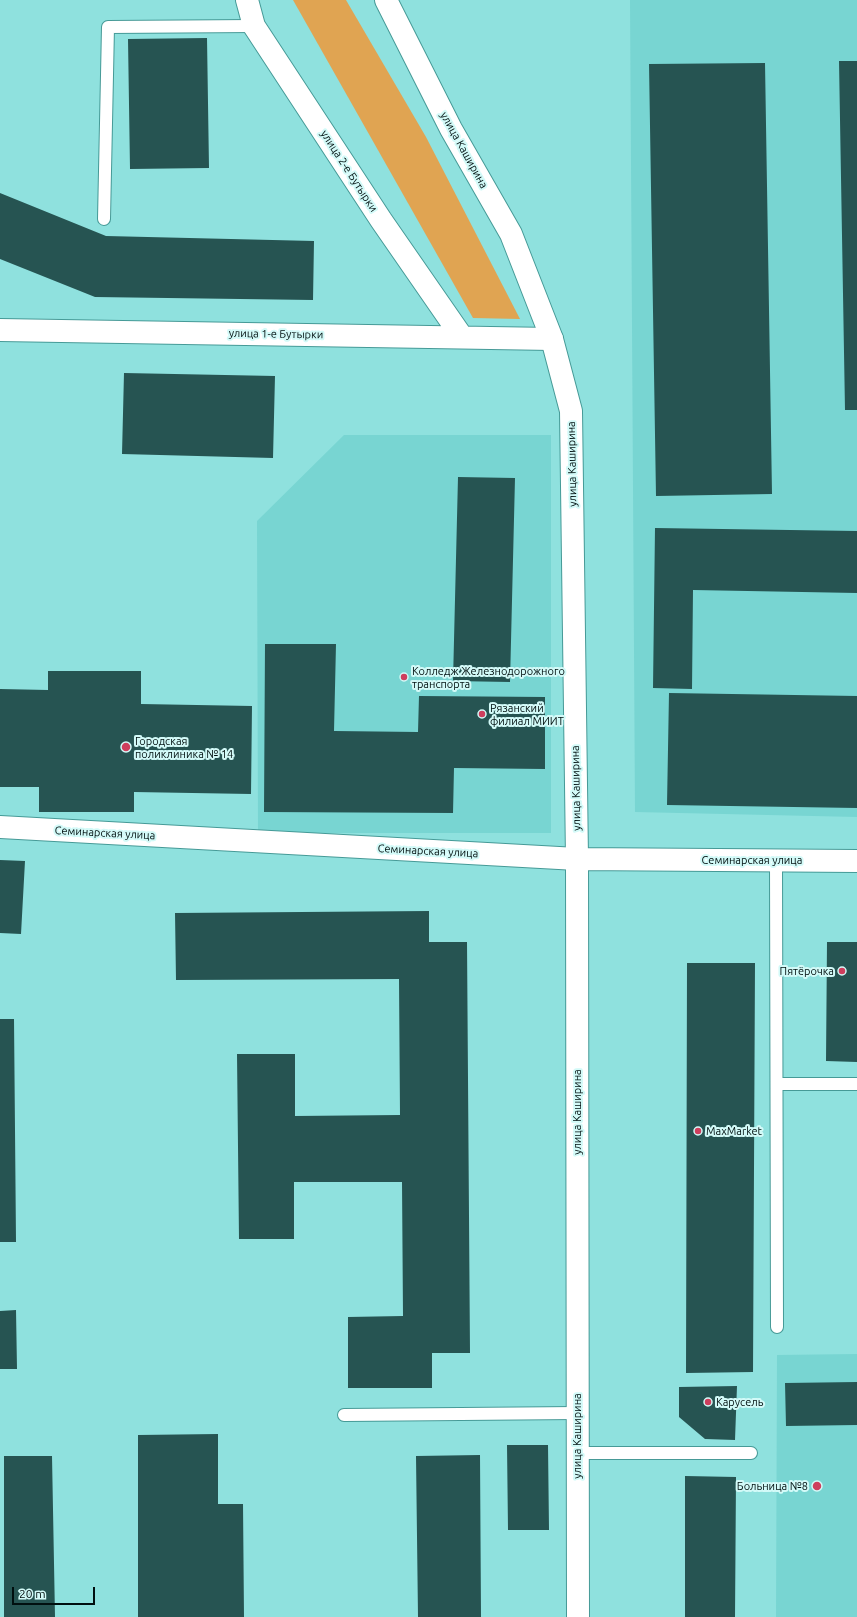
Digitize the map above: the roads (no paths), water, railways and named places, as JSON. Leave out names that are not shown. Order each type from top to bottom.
[{"type":"main road","name":"улица 2-е Бутырки","points":[[247,0],[254,26],[381,220],[462,337]]},
{"type":"main road","name":"улица Каширина","points":[[386,0],[451,129],[511,234],[552,339],[571,411],[577,859],[578,1617]]},
{"type":"main road","name":"улица 1-е Бутырки","points":[[0,330],[552,339]]},
{"type":"main road","name":"Семинарская улица","points":[[0,828],[577,859],[857,861]]},
{"type":"lane","points":[[104,219],[108,27],[254,26]]},
{"type":"lane","points":[[776,861],[777,1327]]},
{"type":"lane","points":[[777,1084],[857,1084]]},
{"type":"lane","points":[[344,1415],[577,1413]]},
{"type":"lane","points":[[577,1453],[751,1453]]},
{"type":"place","name":"Колледж Железнодорожного транспорта","points":[[404,677]]},
{"type":"place","name":"Рязанский филиал МИИТ","points":[[482,714]]},
{"type":"place","name":"Городская поликлиника № 14","points":[[126,747]]},
{"type":"place","name":"Пятёрочка","points":[[842,971]]},
{"type":"place","name":"MaxMarket","points":[[698,1131]]},
{"type":"place","name":"Карусель","points":[[708,1402]]},
{"type":"place","name":"Больница №8","points":[[817,1486]]}]
